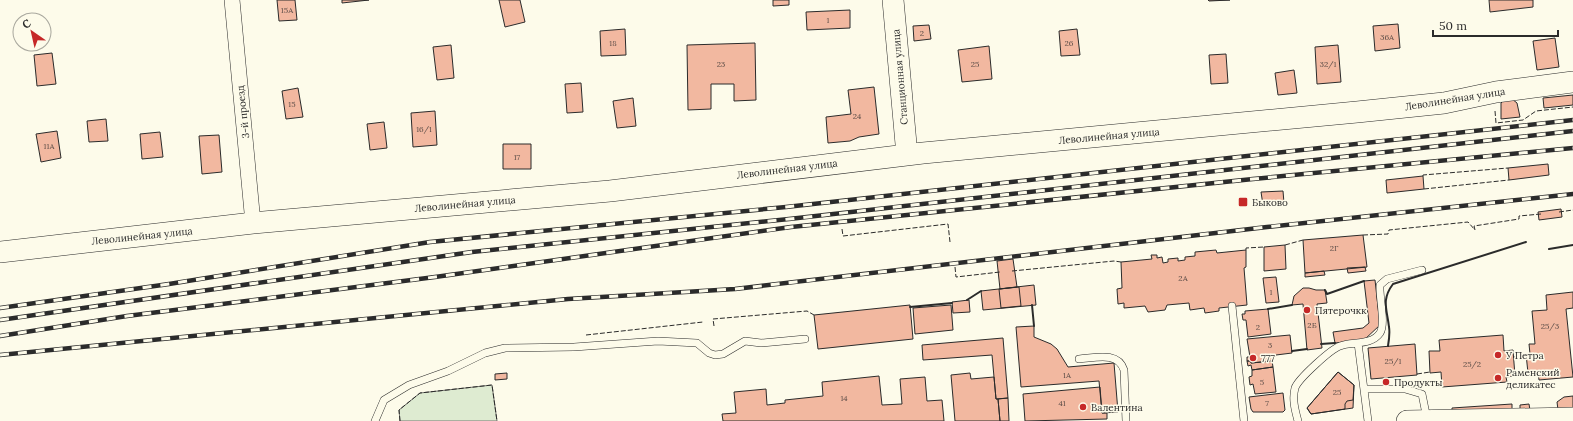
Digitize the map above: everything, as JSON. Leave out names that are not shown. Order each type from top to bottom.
[{"type":"main road","name":"Станционная улица","points":[[893,0],[907,155]]},
{"type":"main road","name":"Леволинейная улица","points":[[0,252],[254,223],[610,191],[907,155],[1365,112],[1444,103],[1496,92],[1573,82]]},
{"type":"main road","points":[[1417,420],[1573,418]]},
{"type":"street","name":"3-й проезд","points":[[232,0],[254,223]]},
{"type":"lane","points":[[1298,421],[1294,402],[1296,386],[1331,351],[1339,346],[1374,339],[1380,333],[1383,325],[1380,285],[1387,279],[1422,270]]},
{"type":"lane","points":[[1232,306],[1244,421]]},
{"type":"lane","points":[[375,421],[384,400],[409,385],[448,371],[486,353],[505,348],[567,347],[658,341],[697,343],[709,353],[715,355],[723,354],[745,341],[761,343],[805,339]]},
{"type":"lane","points":[[1358,343],[1368,421]]},
{"type":"lane","points":[[1079,359],[1113,357],[1121,362],[1124,370],[1126,421]]},
{"type":"lane","points":[[1365,389],[1405,389],[1422,394],[1417,420]]},
{"type":"green space","points":[[492,385],[497,421],[400,421],[399,410],[420,393]]},
{"type":"building","points":[[277,0],[295,0],[297,20],[279,21]]},
{"type":"building","points":[[342,0],[369,0],[342,3]]},
{"type":"building","points":[[499,0],[520,0],[525,22],[505,27]]},
{"type":"building","points":[[773,0],[789,0],[789,5],[773,6]]},
{"type":"building","points":[[1208,0],[1230,0],[1209,1]]},
{"type":"building","points":[[1489,0],[1533,0],[1533,7],[1490,12]]},
{"type":"building","points":[[850,10],[850,28],[807,30],[806,12]]},
{"type":"building","points":[[1398,24],[1400,48],[1375,51],[1373,26]]},
{"type":"building","points":[[929,25],[931,39],[914,41],[913,26]]},
{"type":"building","points":[[625,29],[626,55],[601,56],[600,31]]},
{"type":"building","points":[[1077,29],[1080,55],[1061,56],[1059,31]]},
{"type":"building","points":[[1555,38],[1559,67],[1537,70],[1533,41]]},
{"type":"building","points":[[755,43],[756,100],[734,101],[734,84],[711,84],[711,109],[688,110],[687,45]]},
{"type":"building","points":[[451,45],[454,78],[437,80],[433,47]]},
{"type":"building","points":[[1338,45],[1341,82],[1317,84],[1315,47]]},
{"type":"building","points":[[989,46],[992,79],[962,82],[958,50]]},
{"type":"building","points":[[52,53],[56,84],[37,86],[34,55]]},
{"type":"building","points":[[1226,54],[1228,83],[1211,84],[1209,55]]},
{"type":"building","points":[[1294,70],[1297,93],[1278,95],[1275,73]]},
{"type":"building","points":[[581,83],[583,112],[567,113],[565,84]]},
{"type":"building","points":[[874,87],[879,134],[859,137],[850,141],[828,143],[826,117],[851,114],[848,90]]},
{"type":"building","points":[[298,88],[303,117],[286,119],[282,91]]},
{"type":"building","points":[[1573,95],[1573,105],[1544,108],[1543,98]]},
{"type":"building","points":[[633,98],[636,126],[617,128],[613,101]]},
{"type":"building","points":[[1512,99],[1517,103],[1520,117],[1501,119],[1501,103],[1504,100]]},
{"type":"building","points":[[435,111],[437,145],[413,147],[411,113]]},
{"type":"building","points":[[106,119],[108,141],[89,142],[87,121]]},
{"type":"building","points":[[384,122],[387,148],[370,150],[367,124]]},
{"type":"building","points":[[57,131],[61,158],[41,162],[36,134]]},
{"type":"building","points":[[160,132],[163,157],[142,159],[140,134]]},
{"type":"building","points":[[219,135],[222,172],[202,174],[199,136]]},
{"type":"building","points":[[503,144],[531,144],[531,169],[503,169]]},
{"type":"building","points":[[1548,164],[1549,175],[1509,180],[1508,168]]},
{"type":"building","points":[[1423,176],[1424,189],[1387,193],[1386,180]]},
{"type":"building","points":[[1283,191],[1284,203],[1263,205],[1261,192]]},
{"type":"building","points":[[1561,209],[1562,217],[1539,220],[1538,212]]},
{"type":"building","points":[[1363,235],[1367,267],[1305,273],[1303,240]]},
{"type":"building","points":[[1285,245],[1286,269],[1264,271],[1264,247]]},
{"type":"building","points":[[1216,250],[1217,253],[1246,250],[1246,267],[1244,268],[1247,305],[1219,308],[1219,311],[1205,313],[1204,308],[1190,310],[1189,303],[1167,305],[1165,310],[1148,312],[1145,306],[1124,308],[1124,303],[1118,304],[1117,289],[1122,288],[1121,262],[1152,259],[1151,255],[1157,255],[1157,258],[1162,257],[1163,263],[1168,262],[1168,259],[1178,258],[1178,261],[1185,260],[1185,257],[1195,256],[1195,252]]},
{"type":"building","points":[[1013,259],[1017,287],[1000,289],[997,261]]},
{"type":"building","points":[[1365,267],[1366,271],[1348,273],[1347,268]]},
{"type":"building","points":[[1324,271],[1325,275],[1305,277],[1305,273]]},
{"type":"building","points":[[1276,277],[1279,302],[1266,303],[1263,278]]},
{"type":"building","points":[[1375,280],[1380,325],[1364,340],[1335,343],[1333,332],[1363,328],[1369,323],[1364,281]]},
{"type":"building","points":[[1034,285],[1036,305],[983,310],[981,291]]},
{"type":"building","points":[[1019,287],[1021,306],[1001,308],[999,289]]},
{"type":"building","points":[[1303,288],[1325,290],[1327,303],[1317,304],[1322,348],[1307,350],[1303,304],[1292,305],[1294,296]]},
{"type":"building","points":[[1573,292],[1573,308],[1566,309],[1573,377],[1539,380],[1538,372],[1528,373],[1526,354],[1530,354],[1529,344],[1535,344],[1532,311],[1547,310],[1546,295]]},
{"type":"building","points":[[969,300],[970,312],[953,313],[952,302]]},
{"type":"building","points":[[910,305],[913,339],[818,349],[814,315]]},
{"type":"building","points":[[951,305],[953,330],[915,334],[913,308]]},
{"type":"building","points":[[1268,309],[1271,334],[1248,337],[1246,320],[1243,320],[1242,314],[1245,314],[1245,311]]},
{"type":"building","points":[[1034,326],[1034,337],[1051,344],[1057,349],[1068,367],[1114,363],[1118,412],[1102,413],[1099,381],[1021,387],[1016,327]]},
{"type":"building","points":[[1290,335],[1292,353],[1276,355],[1272,361],[1251,363],[1251,361],[1247,361],[1247,357],[1250,357],[1247,339]]},
{"type":"building","points":[[1503,335],[1504,351],[1513,350],[1515,376],[1506,377],[1507,382],[1442,387],[1441,372],[1430,373],[1429,351],[1440,351],[1439,340]]},
{"type":"building","points":[[1003,338],[1008,398],[996,399],[992,355],[923,360],[922,345]]},
{"type":"building","points":[[1415,344],[1417,375],[1371,379],[1368,348]]},
{"type":"building","points":[[1247,361],[1251,361],[1251,363],[1272,361],[1273,367],[1252,370],[1251,365],[1248,366]]},
{"type":"building","points":[[1273,367],[1276,392],[1255,394],[1253,384],[1250,385],[1249,377],[1252,376],[1252,370]]},
{"type":"building","points":[[1338,372],[1354,385],[1353,408],[1311,414],[1307,408]]},
{"type":"building","points":[[1338,372],[1354,385],[1353,400],[1347,401],[1345,404],[1345,409],[1311,414],[1307,408]]},
{"type":"building","points":[[507,373],[507,379],[495,380],[495,374]]},
{"type":"building","points":[[970,373],[971,379],[994,377],[1000,421],[955,421],[951,375]]},
{"type":"building","points":[[879,376],[882,405],[902,404],[900,379],[925,377],[927,401],[942,400],[944,421],[723,421],[722,414],[736,413],[734,392],[766,389],[767,405],[785,403],[785,400],[823,396],[822,382]]},
{"type":"building","points":[[1100,387],[1102,413],[1107,413],[1107,419],[1025,421],[1023,394]]},
{"type":"building","points":[[1283,393],[1285,410],[1283,412],[1253,412],[1251,409],[1249,397]]},
{"type":"building","points":[[1573,396],[1573,410],[1558,410],[1557,402],[1564,397]]},
{"type":"building","points":[[1008,398],[1009,421],[1000,421],[998,399]]},
{"type":"building","points":[[1512,404],[1512,412],[1452,415],[1452,408]]},
{"type":"building","points":[[1529,404],[1530,410],[1520,411],[1520,405]]},
{"type":"railway","points":[[0,308],[169,284],[430,242],[786,207],[1573,120]]},
{"type":"railway","points":[[0,320],[472,252],[789,219],[1573,131]]},
{"type":"railway","points":[[0,336],[127,316],[435,277],[791,227],[1253,179],[1573,148]]},
{"type":"railway","points":[[0,355],[568,299],[735,289],[1267,227],[1573,194]]},
{"type":"fence","points":[[1495,111],[1496,123],[1523,120],[1536,111],[1573,107]]},
{"type":"fence","points":[[1423,176],[1508,168]]},
{"type":"fence","points":[[1424,189],[1509,180]]},
{"type":"fence","points":[[1559,212],[1573,210]]},
{"type":"fence","points":[[1363,235],[1388,234],[1389,230],[1468,222],[1475,230],[1474,226],[1519,219],[1519,216],[1541,214]]},
{"type":"fence","points":[[842,229],[843,236],[948,224],[950,242]]},
{"type":"fence","points":[[1285,245],[1303,240]]},
{"type":"fence","points":[[1246,250],[1246,248],[1264,247]]},
{"type":"fence","points":[[1012,271],[1114,261],[1121,262]]},
{"type":"fence","points":[[955,267],[956,277],[1000,272]]},
{"type":"fence","points":[[714,326],[713,319],[807,311],[814,315]]},
{"type":"fence","points":[[586,335],[703,322]]},
{"type":"fence","points":[[1513,357],[1526,356]]},
{"type":"fence","points":[[1417,374],[1430,372]]},
{"type":"fence","points":[[400,421],[399,410],[420,393],[492,385],[497,421]]},
{"type":"wall","points":[[1388,346],[1389,332],[1386,300],[1389,290],[1393,284],[1526,242]]},
{"type":"wall","points":[[1549,249],[1573,245]]},
{"type":"wall","points":[[1325,290],[1327,294],[1364,281]]},
{"type":"wall","points":[[967,300],[981,291]]},
{"type":"wall","points":[[910,307],[952,303]]},
{"type":"wall","points":[[1032,305],[1034,326]]},
{"type":"wall","points":[[1268,309],[1292,305]]},
{"type":"wall","points":[[1321,344],[1335,343]]},
{"type":"wall","points":[[1292,351],[1307,349]]},
{"type":"place","name":"Быково","points":[[1243,202]]},
{"type":"place","name":"Пятерочкк","points":[[1307,310]]},
{"type":"place","name":"У Петра","points":[[1498,355]]},
{"type":"place","name":"777","points":[[1253,358]]},
{"type":"place","name":"Раменский деликатес","points":[[1498,378]]},
{"type":"place","name":"Продукты","points":[[1386,382]]},
{"type":"place","name":"Валентина","points":[[1083,407]]}]
